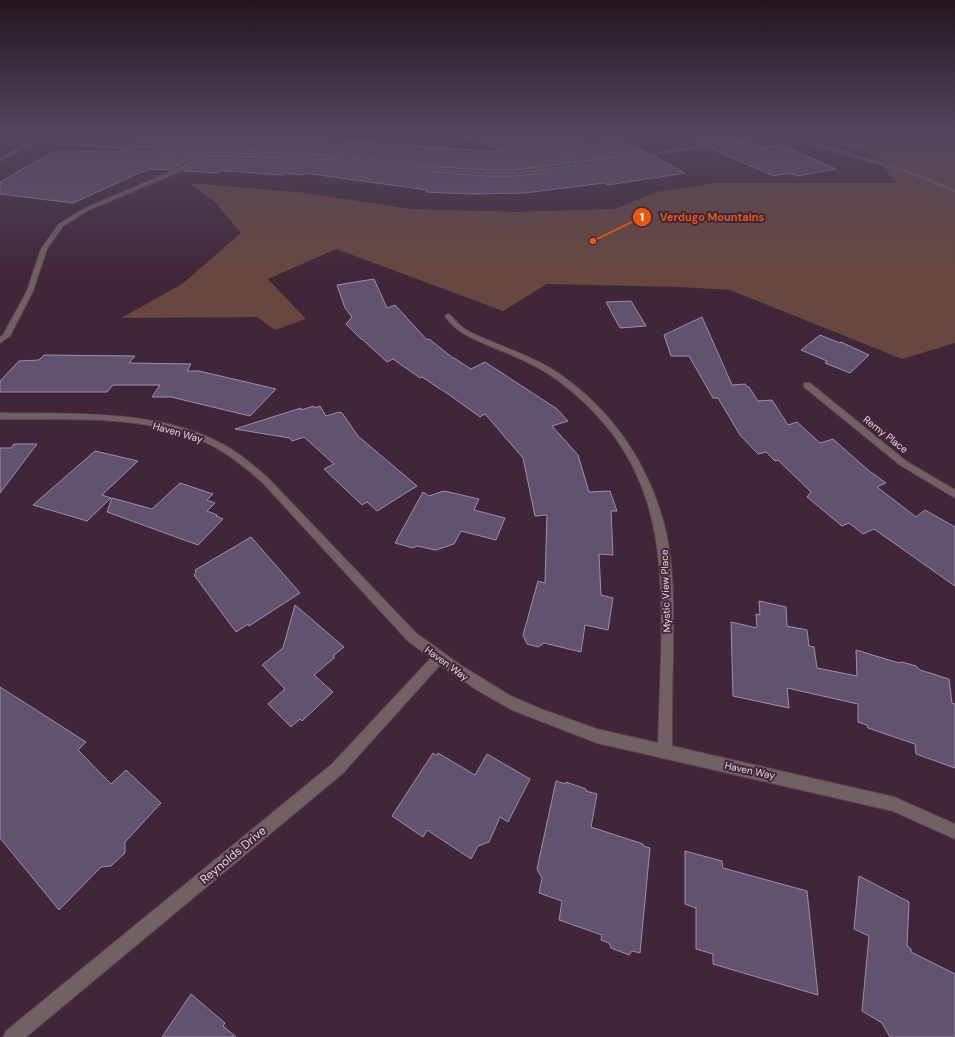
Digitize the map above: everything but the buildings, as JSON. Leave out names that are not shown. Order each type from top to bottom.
[{"type":"street","points":[[0,341],[6,336],[30,291],[44,249],[61,225],[87,209],[152,181]]},
{"type":"street","points":[[932,181],[955,192]]},
{"type":"street","name":"Mystic View Place","points":[[448,316],[456,327],[540,366],[578,393],[602,414],[614,428],[648,485],[660,523],[666,562],[667,607],[665,752]]},
{"type":"street","name":"Remy Place","points":[[807,385],[893,455],[955,495]]},
{"type":"street","name":"Haven Way","points":[[0,416],[82,418],[142,422],[200,436],[247,463],[265,480],[412,637],[471,680],[507,700],[550,719],[597,736],[894,804],[955,832]]},
{"type":"street","name":"Reynolds Drive","points":[[12,1037],[337,769],[439,658]]},
{"type":"shaded area","points":[[896,181],[955,181],[955,343],[902,359],[730,290],[680,287],[547,284],[503,311],[336,249],[268,279],[306,319],[275,330],[257,317],[121,318],[182,284],[241,233],[214,201],[189,183],[307,193],[411,209],[515,212],[614,209],[657,192],[715,183],[897,183]]},
{"type":"place","name":"Verdugo Mountains","points":[[593,241]]}]
